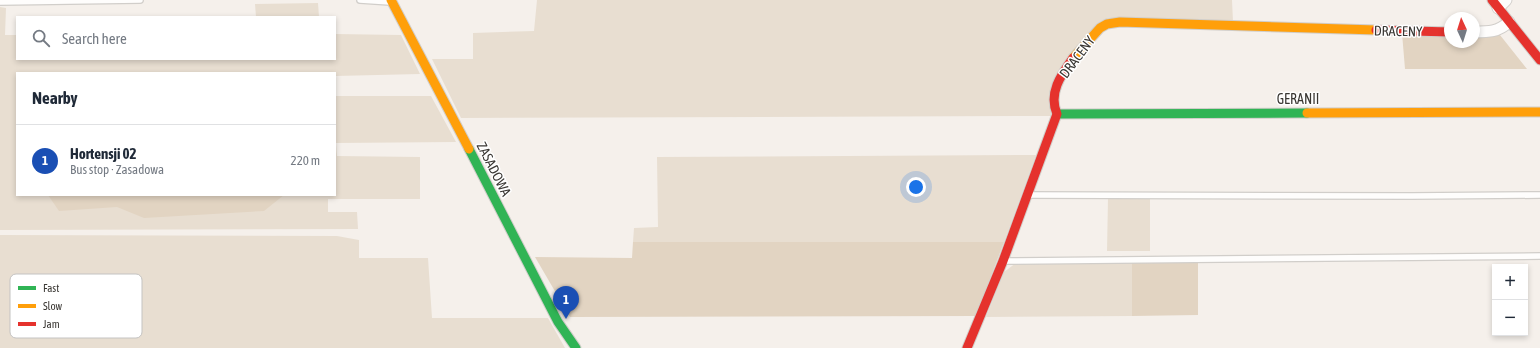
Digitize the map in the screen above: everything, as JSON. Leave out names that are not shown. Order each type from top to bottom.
[{"type":"street","name":"ZASADOWA","points":[[392,1],[558,322],[576,348]]},
{"type":"street","points":[[1499,3],[1509,22],[1540,60]]},
{"type":"street","name":"DRACENY","points":[[967,348],[1003,261],[1057,114],[1053,98],[1057,85],[1080,51],[1095,33],[1108,24],[1135,22],[1256,25],[1330,30],[1444,32]]},
{"type":"street","points":[[1480,32],[1492,32],[1501,29],[1509,22]]},
{"type":"street","name":"GERANII","points":[[1057,114],[1540,112]]},
{"type":"lane","points":[[0,2],[140,0]]},
{"type":"lane","points":[[360,0],[392,1]]},
{"type":"lane","points":[[1026,195],[1540,195]]},
{"type":"lane","points":[[1003,261],[1540,256]]},
{"type":"shaded area","points":[[537,0],[1232,0],[1233,22],[1108,18],[1077,49],[1051,116],[461,118],[432,59],[473,59],[473,33],[534,31]]},
{"type":"shaded area","points":[[318,3],[319,16],[256,16],[255,4]]},
{"type":"shaded area","points":[[0,7],[6,8],[5,35],[16,35],[16,60],[336,60],[336,34],[401,35],[420,74],[336,76],[336,72],[16,72],[16,196],[336,196],[336,143],[337,156],[420,157],[420,199],[328,199],[328,212],[357,212],[358,229],[0,230]]},
{"type":"shaded area","points":[[1402,33],[1444,34],[1444,48],[1480,48],[1480,35],[1500,35],[1527,69],[1405,69]]},
{"type":"shaded area","points":[[336,96],[431,96],[456,142],[336,143]]},
{"type":"shaded area","points":[[1036,155],[1004,242],[633,242],[634,228],[658,227],[657,157]]},
{"type":"shaded area","points":[[49,196],[283,196],[264,211],[144,218],[117,207],[59,211]]},
{"type":"shaded area","points":[[1108,198],[1150,198],[1150,251],[1107,251]]},
{"type":"shaded area","points":[[0,235],[337,236],[359,240],[359,258],[428,258],[432,318],[548,318],[565,348],[0,348]]},
{"type":"shaded area","points":[[633,242],[1004,242],[976,316],[570,317],[535,257],[632,258]]},
{"type":"shaded area","points":[[1132,262],[1132,316],[986,317],[1004,272],[1016,263]]},
{"type":"shaded area","points":[[1132,262],[1198,263],[1198,315],[1132,316]]},
{"type":"traffic: fast","points":[[1057,114],[1307,113]]},
{"type":"traffic: fast","points":[[469,149],[558,322],[576,348]]},
{"type":"traffic: slow","points":[[391,0],[469,149]]},
{"type":"traffic: slow","points":[[1073,58],[1100,28],[1107,24],[1120,22],[1376,30]]},
{"type":"traffic: slow","points":[[1307,113],[1540,112]]},
{"type":"traffic: jam","points":[[1492,0],[1540,60]]},
{"type":"traffic: jam","points":[[1376,30],[1444,32]]},
{"type":"traffic: jam","points":[[967,348],[1003,261],[1057,114],[1054,99],[1057,84],[1073,58]]},
{"type":"place","name":"Hortensji 02","points":[[566,319]]}]
